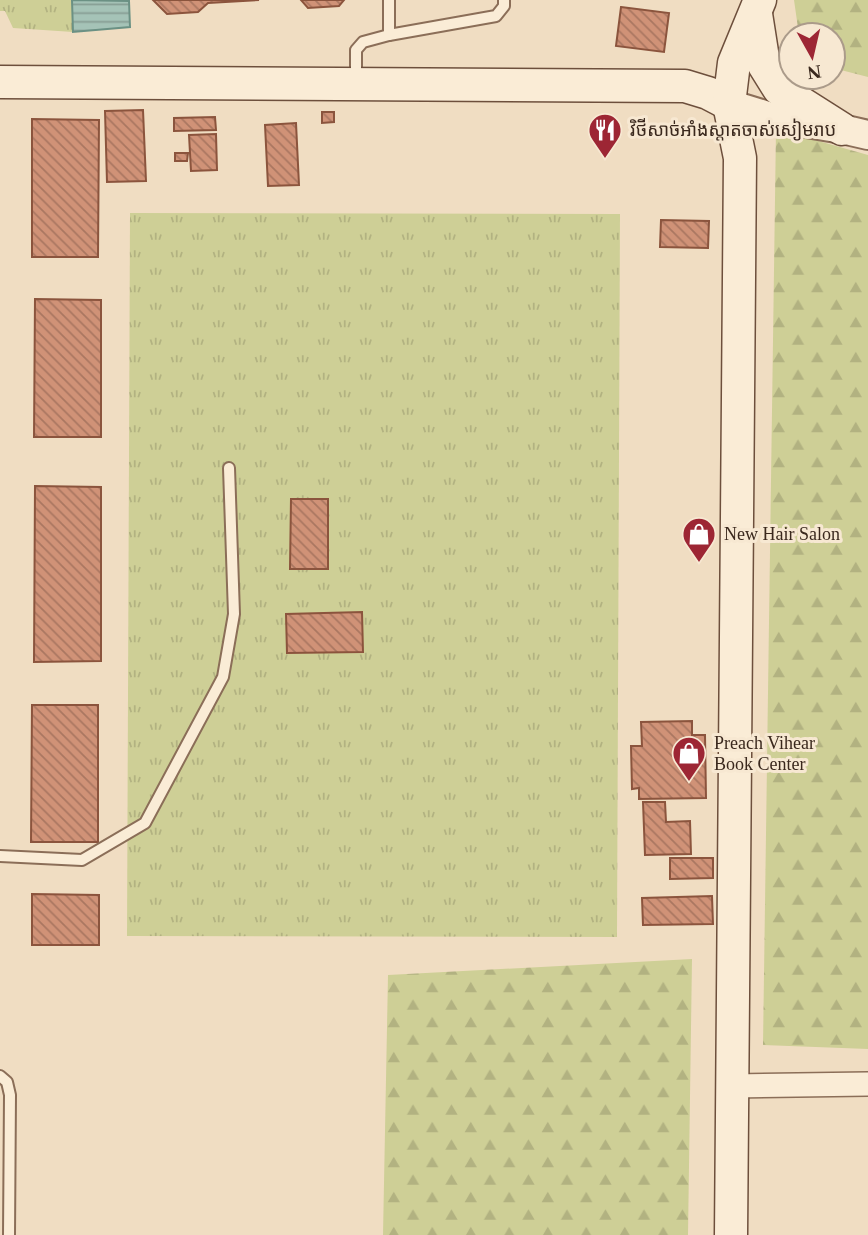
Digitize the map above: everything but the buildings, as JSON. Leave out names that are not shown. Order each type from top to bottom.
[{"type":"main road","points":[[732,1235],[740,158],[729,104],[734,63],[758,7]]},
{"type":"main road","points":[[758,7],[764,65],[779,89],[855,132]]},
{"type":"main road","points":[[0,82],[685,86],[708,93],[729,104]]},
{"type":"street","points":[[729,104],[771,117],[855,132]]},
{"type":"street","points":[[733,1086],[868,1084]]},
{"type":"lane","points":[[388,34],[389,0]]},
{"type":"lane","points":[[356,82],[356,50],[363,42],[388,34],[496,16],[504,6],[504,0]]},
{"type":"lane","points":[[0,856],[82,860],[145,823],[223,677],[234,614],[229,468]]},
{"type":"lane","points":[[0,1076],[7,1082],[10,1095],[9,1235]]},
{"type":"green space","points":[[0,0],[72,0],[73,32],[13,28],[5,11],[0,11]]},
{"type":"green space","points":[[794,0],[868,0],[868,77],[847,72],[847,21],[797,21]]},
{"type":"green space","points":[[776,129],[868,155],[868,1049],[763,1045]]},
{"type":"green space","points":[[130,213],[620,214],[617,937],[127,936]]},
{"type":"green space","points":[[692,959],[688,1235],[383,1235],[388,975]]},
{"type":"shaded area","points":[[72,0],[129,1],[130,27],[73,32]]},
{"type":"place","name":"វិថីសាច់អាំងស្តាតចាស់សៀមរាប","points":[[605,160]]},
{"type":"place","name":"New Hair Salon","points":[[699,564]]},
{"type":"place","name":"Preach Vihear Book Center","points":[[689,783]]}]
